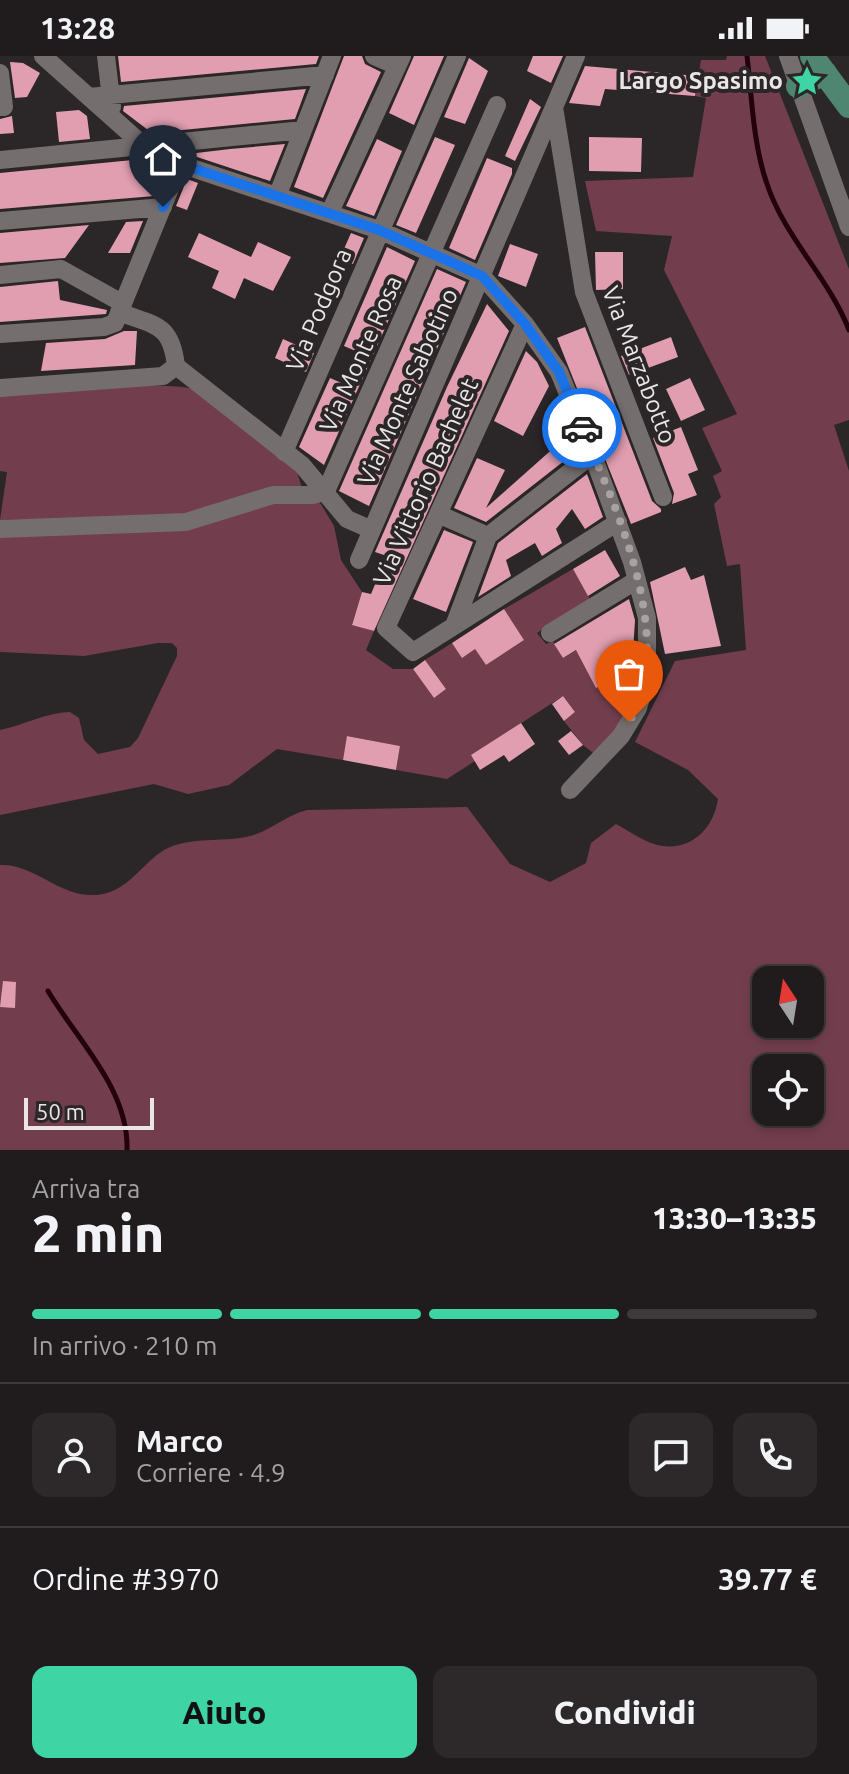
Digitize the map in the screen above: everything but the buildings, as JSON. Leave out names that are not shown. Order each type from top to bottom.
[{"type":"main road","points":[[798,86],[835,83]]},
{"type":"street","points":[[43,56],[144,146],[180,164],[379,230],[482,276],[525,324],[559,372],[593,454],[637,580],[647,618],[650,647],[647,678],[638,708],[621,736],[570,790]]},
{"type":"street","points":[[106,56],[114,122]]},
{"type":"street","points":[[278,194],[332,56]]},
{"type":"street","points":[[330,212],[399,61],[374,56]]},
{"type":"street","name":"Via Podgora","points":[[284,452],[457,56]]},
{"type":"street","name":"Via Monte Sabotino","points":[[359,560],[576,56]]},
{"type":"street","points":[[788,56],[849,227]]},
{"type":"street","points":[[0,73],[2,107]]},
{"type":"street","points":[[89,97],[325,75]]},
{"type":"street","name":"Via Monte Rosa","points":[[326,491],[497,105]]},
{"type":"street","name":"Via Marzabotto","points":[[554,107],[584,292],[663,497]]},
{"type":"street","points":[[0,160],[303,130]]},
{"type":"street","points":[[0,334],[104,327],[115,323],[180,164]]},
{"type":"street","points":[[0,221],[163,207]]},
{"type":"street","points":[[0,275],[61,269],[120,308],[165,329],[173,342],[176,366],[302,465],[347,519],[372,530]]},
{"type":"street","name":"Via Vittorio Bachelet","points":[[454,626],[413,652],[386,628],[525,324]]},
{"type":"street","points":[[0,388],[163,376],[176,366]]},
{"type":"street","points":[[454,626],[488,536],[593,454]]},
{"type":"street","points":[[0,529],[186,522],[273,495],[313,495],[326,491]]},
{"type":"street","points":[[438,514],[488,536]]},
{"type":"street","points":[[454,626],[618,522]]},
{"type":"street","points":[[550,633],[637,580]]},
{"type":"shaded area","points":[[765,56],[849,269],[849,420],[834,425],[849,471],[849,1150],[0,1150],[0,865],[27,870],[66,890],[94,895],[118,888],[168,848],[187,842],[246,837],[307,810],[467,807],[510,864],[550,882],[586,863],[591,843],[616,824],[662,846],[683,844],[707,827],[718,799],[688,770],[635,742],[675,661],[746,650],[740,564],[727,566],[714,504],[721,497],[713,476],[722,471],[702,428],[737,414],[664,270],[672,236],[596,231],[585,181],[693,177],[706,98],[695,96],[701,60]]},
{"type":"shaded area","points":[[141,383],[193,389],[295,466],[302,488],[183,517],[0,520],[7,472],[0,471],[0,393]]},
{"type":"shaded area","points":[[319,501],[334,526],[341,560],[362,592],[352,624],[374,631],[366,650],[393,669],[413,669],[434,698],[446,689],[425,660],[452,643],[475,649],[486,665],[524,640],[504,609],[573,569],[590,599],[537,633],[546,644],[553,641],[563,658],[632,618],[597,687],[632,667],[642,670],[632,709],[597,756],[583,745],[564,721],[575,712],[563,696],[472,755],[475,761],[447,779],[396,770],[400,746],[348,736],[343,760],[277,749],[229,785],[188,794],[154,784],[0,815],[0,730],[70,712],[79,718],[84,740],[98,754],[130,747],[138,738],[177,656],[177,648],[172,643],[158,643],[84,656],[0,652],[0,537],[185,530],[276,502]]},
{"type":"waterway","points":[[747,56],[756,137],[767,184],[785,222],[830,293],[849,330]]},
{"type":"waterway","points":[[48,991],[111,1086],[120,1106],[127,1150]]},
{"type":"way so far","points":[[582,428],[632,562],[647,618],[650,647],[647,678],[638,708],[629,722]]},
{"type":"place","name":"Largo Spasimo","points":[[807,81]]},
{"type":"route","points":[[163,207],[180,164],[379,230],[482,276],[525,324],[559,372],[582,428]]}]
